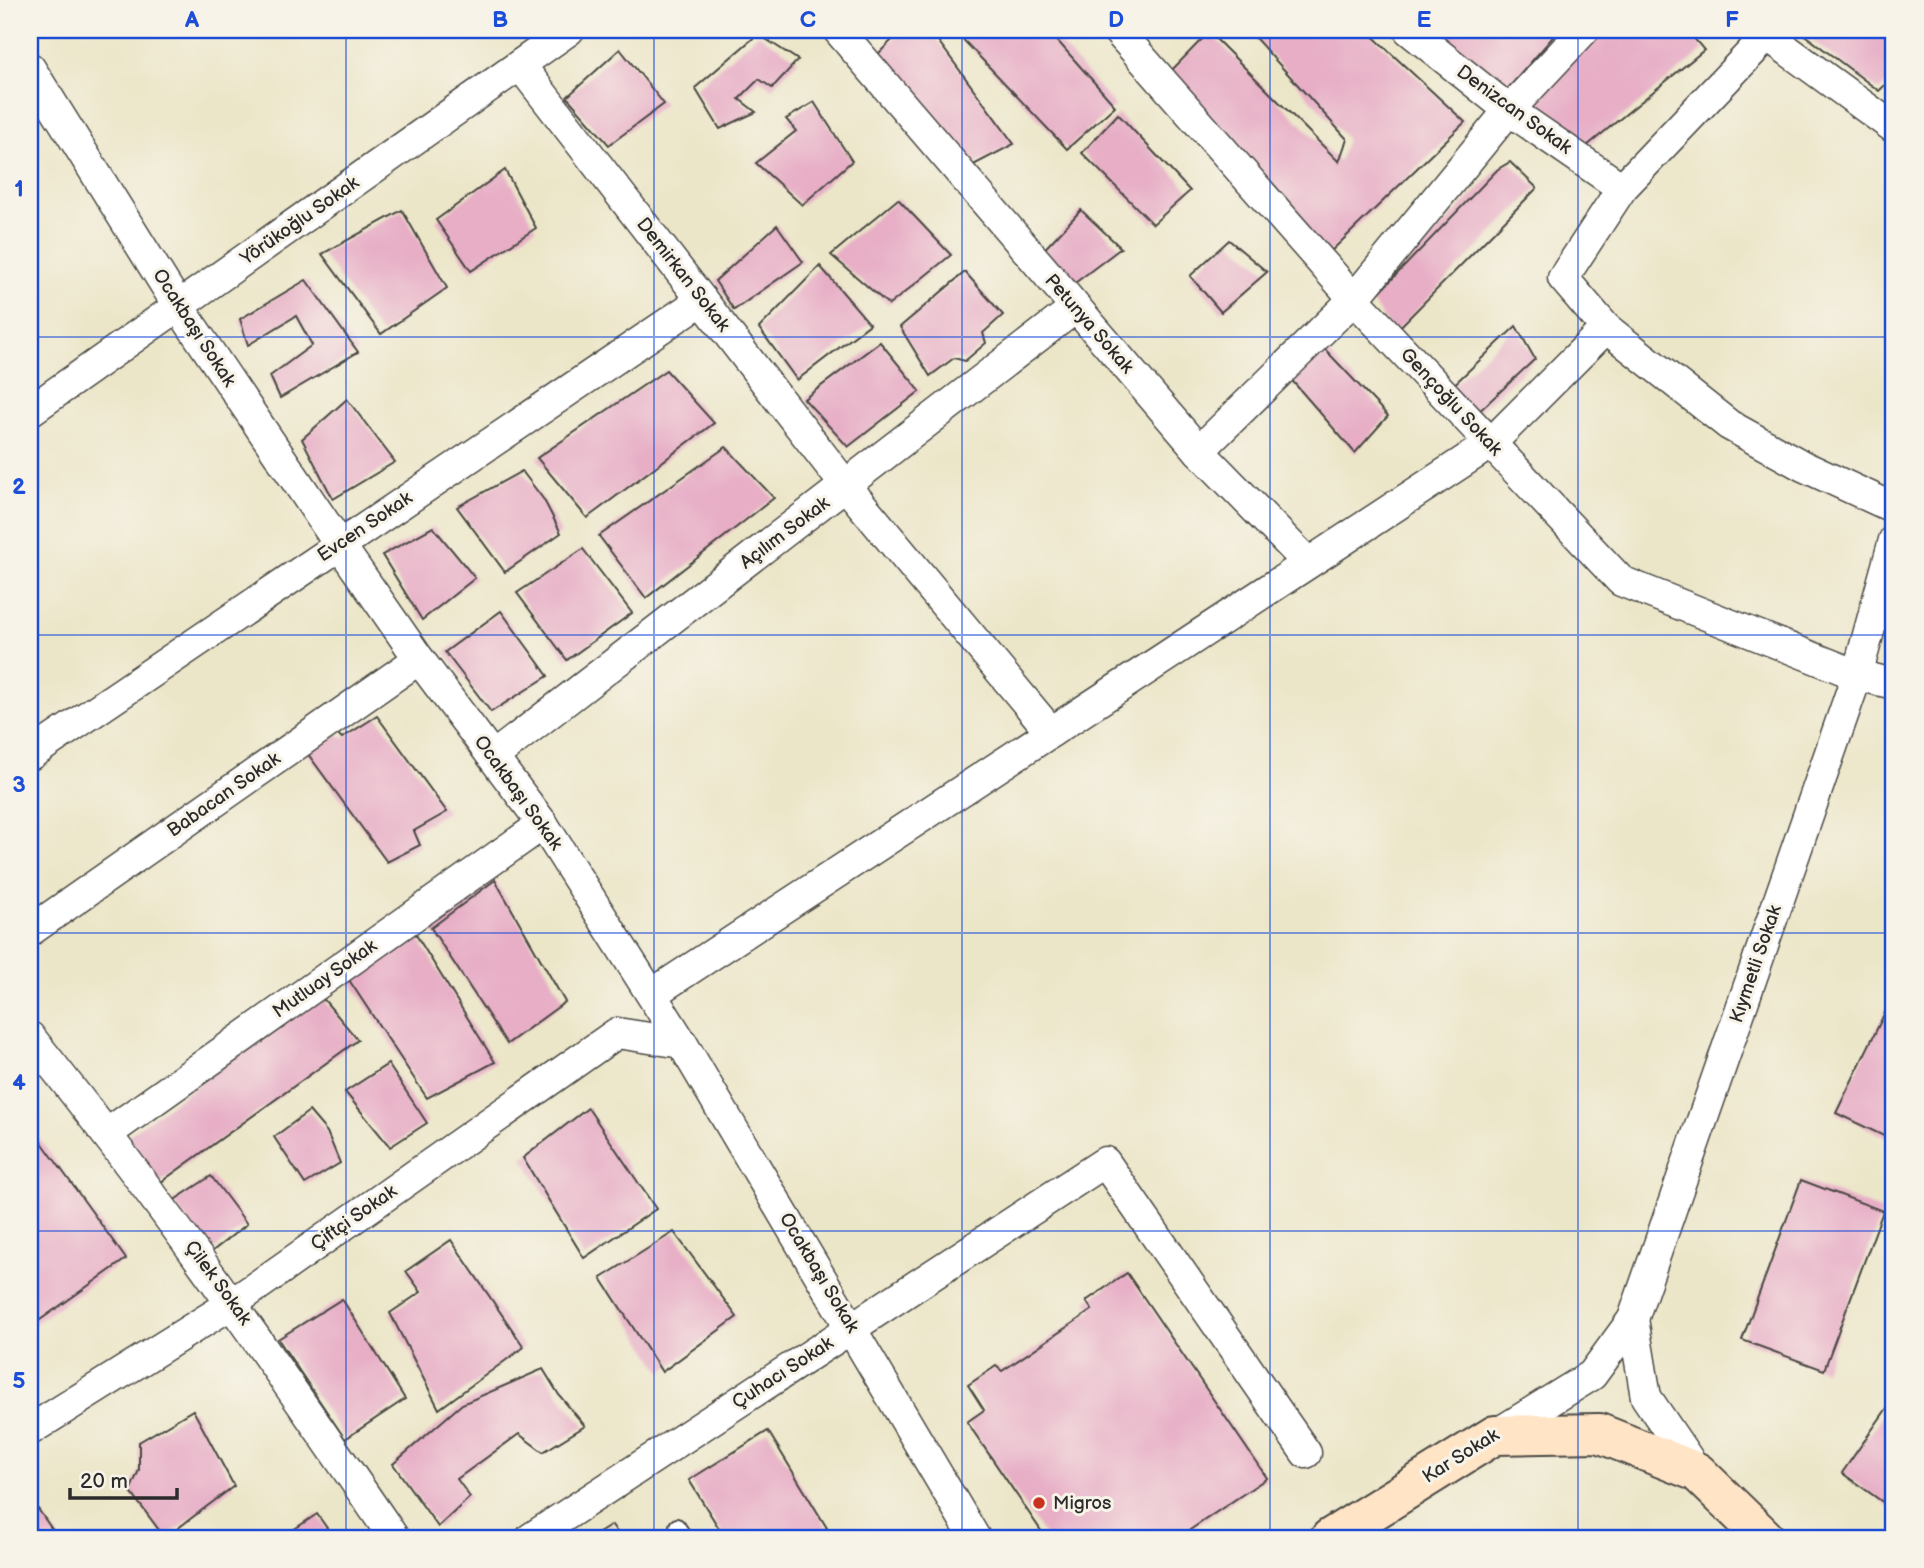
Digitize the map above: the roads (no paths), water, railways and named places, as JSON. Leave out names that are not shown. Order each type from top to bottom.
[{"type":"street","name":"Petunya Sokak","points":[[838,30],[1199,452],[1308,563]]},
{"type":"street","name":"Gençoğlu Sokak","points":[[1117,30],[1354,299],[1621,580],[1857,674],[1894,684]]},
{"type":"street","name":"Denizcan Sokak","points":[[1409,30],[1509,110],[1622,188]]},
{"type":"street","points":[[1199,452],[1354,299],[1509,110],[1584,30]]},
{"type":"street","name":"Yörükoğlu Sokak","points":[[30,411],[520,65],[558,33]]},
{"type":"street","points":[[1894,128],[1763,33],[1622,188],[1563,278],[1606,328],[1730,425],[1803,466],[1894,508]]},
{"type":"street","name":"Demirkan Sokak","points":[[520,65],[846,486],[1051,732]]},
{"type":"street","name":"Ocakbaşı Sokak","points":[[30,68],[179,307],[339,544],[419,659],[543,824],[682,1043],[975,1538]]},
{"type":"street","name":"Evcen Sokak","points":[[30,755],[702,300]]},
{"type":"street","name":"Açılım Sokak","points":[[494,756],[1075,308]]},
{"type":"street","points":[[652,994],[1490,444],[1606,328]]},
{"type":"street","name":"Kıymetli Sokak","points":[[1592,1375],[1633,1319],[1857,674],[1894,540]]},
{"type":"street","name":"Babacan Sokak","points":[[30,931],[419,659]]},
{"type":"street","name":"Mutluay Sokak","points":[[108,1133],[543,824]]},
{"type":"street","name":"Çiftçi Sokak","points":[[30,1430],[233,1303],[617,1033],[682,1043]]},
{"type":"street","name":"Çilek Sokak","points":[[30,1037],[108,1133],[233,1303],[394,1538]]},
{"type":"street","name":"Çuhacı Sokak","points":[[531,1538],[1105,1162],[1306,1453]]},
{"type":"street","points":[[1633,1319],[1646,1397],[1697,1472],[1765,1538]]},
{"type":"street","name":"Kar Sokak","points":[[1330,1538],[1592,1375]]},
{"type":"street","points":[[1495,1436],[1598,1433],[1697,1472]]},
{"type":"place","name":"Migros","points":[[1039,1503]]}]
